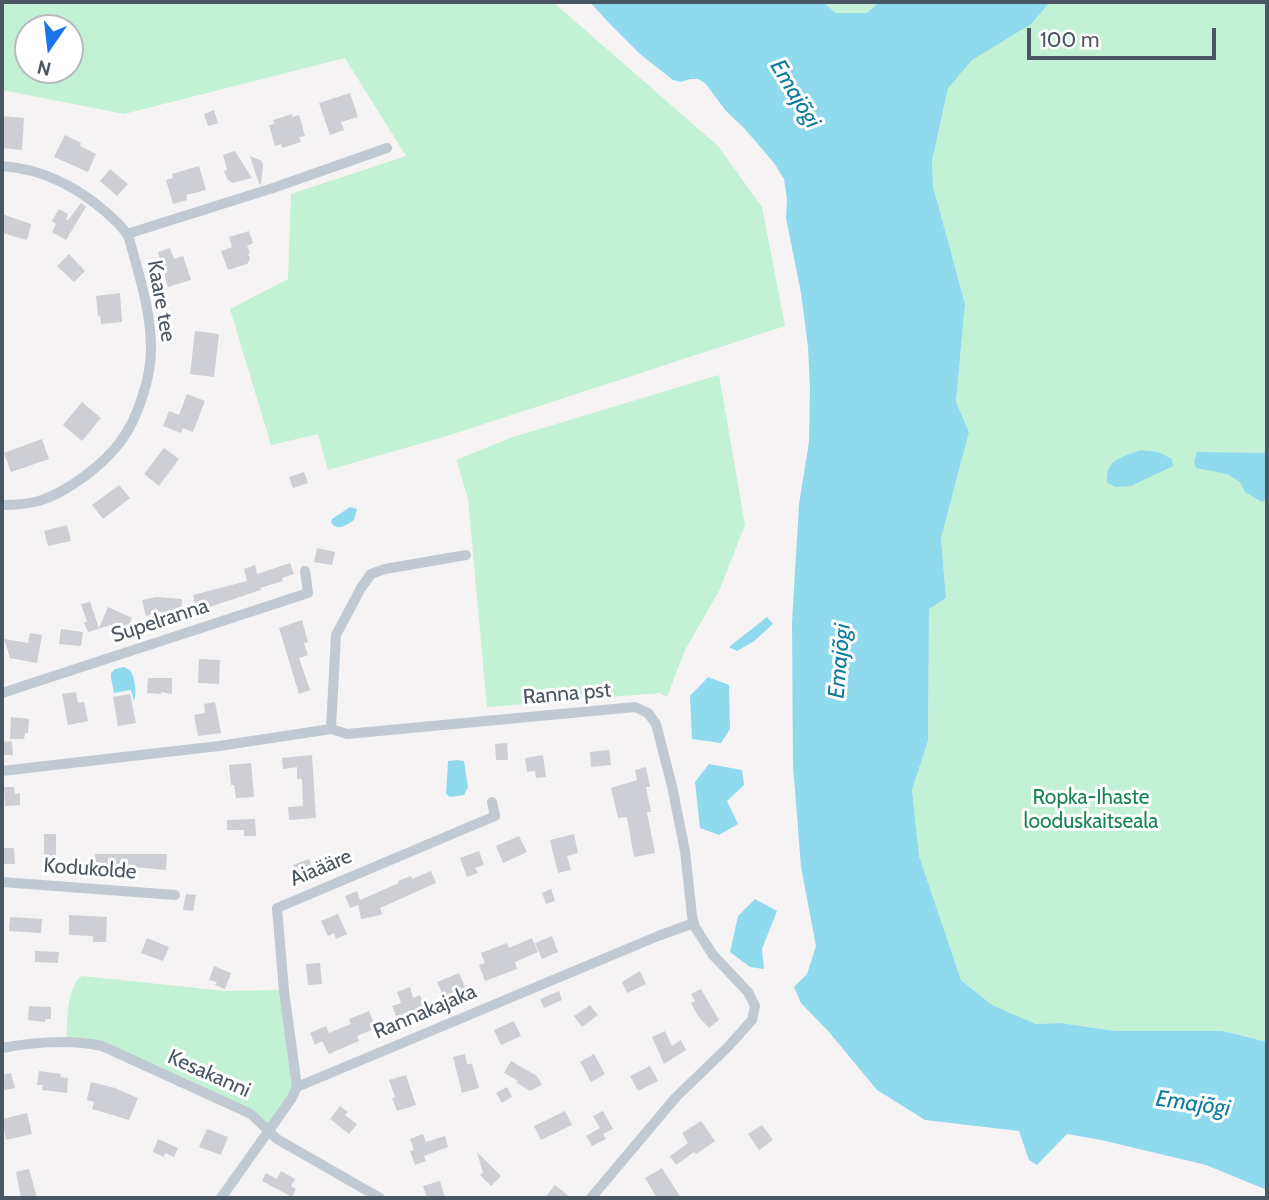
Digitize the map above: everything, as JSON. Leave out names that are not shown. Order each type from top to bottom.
[{"type":"street","points":[[2,166],[34,171],[60,180],[99,206],[127,233],[273,188],[387,148]]},
{"type":"street","name":"Kaare tee","points":[[2,505],[37,502],[80,479],[121,441],[132,421],[145,385],[150,359],[150,325],[127,233]]},
{"type":"street","points":[[331,729],[336,635],[370,574],[466,555]]},
{"type":"street","name":"Supelranna","points":[[2,693],[308,593],[305,571]]},
{"type":"street","name":"Ranna pst","points":[[2,771],[219,746],[331,729],[347,734],[635,707],[648,713],[656,724],[672,786],[685,851],[694,923],[713,955],[748,992],[755,1006],[752,1020],[676,1097],[592,1198]]},
{"type":"street","name":"Aiaääre","points":[[297,1087],[284,991],[277,908],[495,816],[492,803]]},
{"type":"street","name":"Kodukolde","points":[[2,882],[175,895]]},
{"type":"street","name":"Rannakajaka","points":[[297,1087],[694,923]]},
{"type":"street","name":"Kesakanni","points":[[2,1048],[25,1044],[85,1042],[102,1046],[251,1114],[277,1139],[380,1198]]},
{"type":"street","points":[[221,1198],[297,1087]]},
{"type":"green space","points":[[2,2],[553,2],[718,146],[762,207],[785,326],[447,436],[328,470],[318,434],[271,445],[230,309],[288,279],[291,194],[406,156],[345,58],[124,114],[2,90]]},
{"type":"green space","name":"Ropka-Ihaste looduskaitseala","points":[[823,2],[1267,2],[1267,1042],[1223,1031],[1116,1031],[1060,1023],[1036,1024],[992,1005],[961,980],[919,856],[912,790],[928,741],[929,608],[946,598],[941,538],[969,432],[956,402],[965,304],[933,186],[932,161],[944,107]]},
{"type":"green space","points":[[719,375],[745,525],[719,591],[685,650],[667,697],[660,693],[487,707],[468,498],[456,460],[513,437]]},
{"type":"green space","points":[[82,976],[225,991],[284,990],[297,1090],[273,1126],[156,1065],[122,1054],[66,1043],[70,996]]},
{"type":"water","name":"Emajõgi","points":[[590,2],[823,2],[836,13],[867,13],[879,2],[1050,2],[1031,24],[972,60],[948,88],[932,161],[933,186],[965,304],[956,402],[969,432],[941,538],[946,598],[929,609],[928,741],[912,790],[919,856],[961,980],[992,1005],[1036,1024],[1060,1023],[1116,1031],[1223,1031],[1267,1042],[1267,1190],[1206,1165],[1067,1134],[1037,1165],[1029,1160],[1019,1131],[925,1120],[877,1090],[801,1003],[794,987],[807,974],[816,946],[801,867],[793,765],[792,623],[799,504],[809,442],[810,388],[808,347],[801,293],[786,218],[784,179],[774,163],[726,111],[705,83],[698,79],[681,82],[673,80],[640,54]]},
{"type":"water","points":[[1140,450],[1158,452],[1172,459],[1173,466],[1131,486],[1116,487],[1107,483],[1112,464]]},
{"type":"water","points":[[1197,452],[1267,453],[1267,500],[1262,502],[1245,492],[1240,482],[1227,474],[1196,468],[1194,461]]},
{"type":"water","points":[[350,507],[357,509],[354,520],[342,527],[333,525],[332,519]]},
{"type":"water","points":[[767,617],[773,624],[754,641],[737,651],[729,647]]},
{"type":"water","points":[[124,667],[130,670],[133,677],[134,701],[131,690],[114,693],[111,673]]},
{"type":"water","points":[[708,677],[729,685],[730,729],[721,743],[692,739],[690,696]]},
{"type":"water","points":[[448,761],[464,761],[468,787],[464,795],[450,797],[446,794]]},
{"type":"water","points":[[709,764],[742,770],[744,785],[727,801],[738,824],[719,835],[700,828],[695,782]]},
{"type":"water","points":[[755,899],[777,911],[762,949],[764,969],[750,967],[730,952],[738,916]]},
{"type":"building","points":[[350,93],[358,117],[341,122],[344,130],[330,135],[319,103]]},
{"type":"building","points":[[214,110],[218,123],[208,126],[204,114]]},
{"type":"building","points":[[292,114],[292,117],[299,115],[305,136],[299,137],[301,142],[282,148],[281,144],[275,146],[269,125],[274,124],[273,120]]},
{"type":"building","points":[[2,116],[24,118],[22,150],[2,148]]},
{"type":"building","points":[[65,135],[96,154],[88,172],[54,157]]},
{"type":"building","points":[[235,151],[252,178],[233,183],[228,180],[224,171],[227,170],[223,155]]},
{"type":"building","points":[[250,156],[262,161],[261,184],[259,184]]},
{"type":"building","points":[[199,166],[206,190],[186,195],[187,200],[173,204],[166,180],[173,178],[172,174]]},
{"type":"building","points":[[110,169],[128,184],[117,196],[100,181]]},
{"type":"building","points":[[81,203],[86,207],[66,240],[52,232],[56,224],[52,221],[59,209],[68,214],[68,220]]},
{"type":"building","points":[[2,214],[31,224],[27,240],[2,233]]},
{"type":"building","points":[[249,231],[253,243],[247,246],[250,252],[249,261],[228,270],[221,251],[232,247],[229,237]]},
{"type":"building","points":[[170,248],[174,259],[183,256],[191,280],[168,287],[158,252]]},
{"type":"building","points":[[69,254],[85,271],[74,282],[57,266]]},
{"type":"building","points":[[120,293],[122,322],[101,324],[96,296]]},
{"type":"building","points":[[195,331],[219,334],[214,377],[190,374]]},
{"type":"building","points":[[187,394],[205,401],[193,432],[183,428],[181,433],[163,426],[169,411],[179,415]]},
{"type":"building","points":[[82,402],[101,418],[82,441],[63,425]]},
{"type":"building","points":[[42,439],[49,459],[11,472],[4,453]]},
{"type":"building","points":[[164,448],[179,459],[159,486],[144,474]]},
{"type":"building","points":[[304,472],[308,483],[293,488],[289,477]]},
{"type":"building","points":[[119,485],[130,498],[103,519],[92,505]]},
{"type":"building","points":[[67,525],[71,541],[48,546],[44,531]]},
{"type":"building","points":[[317,548],[335,552],[332,565],[314,562]]},
{"type":"building","points":[[290,563],[294,574],[282,578],[283,581],[197,611],[193,595],[247,581],[244,569],[255,565],[257,574]]},
{"type":"building","points":[[156,597],[182,599],[181,614],[159,612],[146,616],[142,600]]},
{"type":"building","points":[[90,602],[99,628],[108,607],[132,618],[126,631],[111,625],[88,632],[81,604]]},
{"type":"building","points":[[302,620],[308,642],[304,643],[308,655],[299,658],[310,690],[299,694],[279,628]]},
{"type":"building","points":[[61,629],[83,632],[81,646],[59,644]]},
{"type":"building","points":[[30,633],[42,635],[37,663],[10,658],[4,639],[28,643]]},
{"type":"building","points":[[199,659],[220,660],[219,684],[198,683]]},
{"type":"building","points":[[148,678],[172,678],[172,694],[147,693]]},
{"type":"building","points":[[76,692],[78,703],[84,702],[88,721],[68,725],[62,694]]},
{"type":"building","points":[[130,694],[136,723],[118,726],[113,697]]},
{"type":"building","points":[[215,702],[221,733],[198,736],[194,715],[205,713],[204,704]]},
{"type":"building","points":[[11,717],[29,719],[28,733],[25,733],[24,739],[10,739]]},
{"type":"building","points":[[12,741],[13,755],[2,755],[2,742]]},
{"type":"building","points":[[507,743],[508,760],[496,760],[495,744]]},
{"type":"building","points":[[609,750],[611,765],[591,767],[590,752]]},
{"type":"building","points":[[312,755],[316,818],[289,820],[288,807],[303,806],[302,779],[297,779],[297,767],[283,769],[282,758]]},
{"type":"building","points":[[543,755],[546,777],[536,778],[535,771],[527,772],[525,758]]},
{"type":"building","points":[[251,763],[254,797],[236,798],[234,785],[231,785],[229,765]]},
{"type":"building","points":[[646,767],[650,787],[646,787],[651,812],[647,812],[655,853],[634,857],[627,817],[618,818],[611,788],[637,780],[635,770]]},
{"type":"building","points":[[4,787],[14,787],[15,794],[20,793],[20,805],[5,806]]},
{"type":"building","points":[[255,819],[256,836],[244,836],[244,830],[227,830],[227,820]]},
{"type":"building","points":[[44,834],[56,834],[56,864],[44,864]]},
{"type":"building","points":[[574,834],[578,853],[567,856],[571,870],[558,873],[550,840]]},
{"type":"building","points":[[519,836],[527,852],[503,863],[496,846]]},
{"type":"building","points":[[3,848],[14,848],[15,864],[3,864]]},
{"type":"building","points":[[479,851],[484,865],[475,868],[478,873],[467,877],[460,858]]},
{"type":"building","points":[[95,854],[167,854],[166,870],[94,867]]},
{"type":"building","points":[[309,859],[315,873],[301,879],[293,865]]},
{"type":"building","points":[[431,871],[436,883],[380,908],[382,914],[376,916],[361,919],[358,905],[350,908],[345,896],[357,891],[360,900],[399,883],[398,881],[411,876],[412,879]]},
{"type":"building","points":[[551,889],[555,901],[546,904],[542,893]]},
{"type":"building","points":[[186,894],[196,895],[193,911],[183,910]]},
{"type":"building","points":[[338,914],[347,934],[336,939],[334,933],[328,936],[321,921]]},
{"type":"building","points":[[69,915],[107,917],[106,942],[93,942],[93,936],[69,935]]},
{"type":"building","points":[[10,917],[42,919],[41,933],[9,931]]},
{"type":"building","points":[[552,936],[558,952],[542,959],[535,943]]},
{"type":"building","points":[[147,938],[169,947],[163,961],[141,953]]},
{"type":"building","points":[[532,938],[538,952],[515,962],[517,969],[485,981],[479,965],[485,963],[481,953],[507,943],[509,948]]},
{"type":"building","points":[[35,951],[59,952],[58,963],[35,962]]},
{"type":"building","points":[[320,963],[322,984],[308,985],[306,964]]},
{"type":"building","points":[[214,966],[231,973],[225,989],[215,985],[217,982],[209,980]]},
{"type":"building","points":[[640,971],[646,984],[627,993],[622,982]]},
{"type":"building","points":[[459,973],[466,989],[444,998],[437,982]]},
{"type":"building","points":[[410,987],[413,998],[420,995],[424,1005],[420,1007],[421,1011],[398,1020],[392,1006],[401,1003],[397,992]]},
{"type":"building","points":[[701,989],[719,1020],[709,1028],[691,1003],[695,1001],[691,994]]},
{"type":"building","points":[[559,991],[562,1000],[544,1008],[540,999]]},
{"type":"building","points":[[590,1005],[598,1015],[582,1027],[574,1016]]},
{"type":"building","points":[[29,1006],[51,1007],[51,1019],[45,1019],[45,1022],[28,1020]]},
{"type":"building","points":[[369,1011],[376,1028],[357,1036],[359,1041],[329,1054],[322,1041],[315,1045],[310,1033],[326,1026],[329,1033],[351,1024],[349,1019]]},
{"type":"building","points":[[514,1021],[521,1036],[501,1045],[494,1030]]},
{"type":"building","points":[[665,1031],[672,1046],[681,1040],[686,1050],[664,1064],[652,1037]]},
{"type":"building","points":[[465,1054],[467,1064],[472,1064],[479,1088],[462,1093],[453,1057]]},
{"type":"building","points":[[594,1054],[605,1074],[591,1082],[580,1062]]},
{"type":"building","points":[[511,1061],[537,1076],[542,1085],[530,1091],[504,1073]]},
{"type":"building","points":[[650,1066],[658,1081],[638,1091],[630,1076]]},
{"type":"building","points":[[39,1071],[61,1074],[60,1077],[68,1078],[67,1093],[42,1090],[43,1085],[37,1085]]},
{"type":"building","points":[[11,1073],[15,1088],[4,1090],[2,1075]]},
{"type":"building","points":[[406,1075],[416,1105],[397,1111],[389,1080]]},
{"type":"building","points":[[91,1082],[138,1098],[129,1120],[92,1109],[94,1102],[87,1100]]},
{"type":"building","points":[[507,1087],[512,1097],[502,1103],[496,1093]]},
{"type":"building","points":[[340,1106],[348,1112],[345,1115],[357,1124],[349,1134],[330,1119]]},
{"type":"building","points":[[565,1111],[572,1125],[541,1140],[534,1126]]},
{"type":"building","points":[[603,1111],[613,1129],[603,1134],[606,1139],[592,1146],[586,1136],[600,1128],[593,1116]]},
{"type":"building","points":[[27,1113],[32,1134],[6,1140],[2,1119]]},
{"type":"building","points":[[701,1121],[715,1141],[676,1165],[670,1156],[688,1143],[682,1133]]},
{"type":"building","points":[[762,1125],[773,1140],[759,1150],[748,1134]]},
{"type":"building","points":[[207,1129],[228,1137],[221,1155],[199,1147]]},
{"type":"building","points":[[423,1134],[426,1142],[445,1136],[448,1147],[424,1156],[426,1161],[415,1165],[410,1151],[414,1150],[410,1139]]},
{"type":"building","points":[[158,1139],[178,1148],[174,1157],[165,1153],[164,1157],[153,1152]]},
{"type":"building","points":[[477,1152],[501,1176],[491,1186],[480,1175],[483,1173]]},
{"type":"building","points":[[662,1168],[681,1198],[657,1198],[645,1178]]},
{"type":"building","points":[[29,1169],[37,1198],[21,1198],[16,1172]]},
{"type":"building","points":[[281,1171],[295,1179],[291,1186],[296,1189],[292,1197],[262,1181],[266,1173],[277,1179]]},
{"type":"building","points":[[440,1181],[445,1198],[427,1198],[423,1186]]},
{"type":"building","points":[[555,1185],[571,1198],[545,1198]]}]
